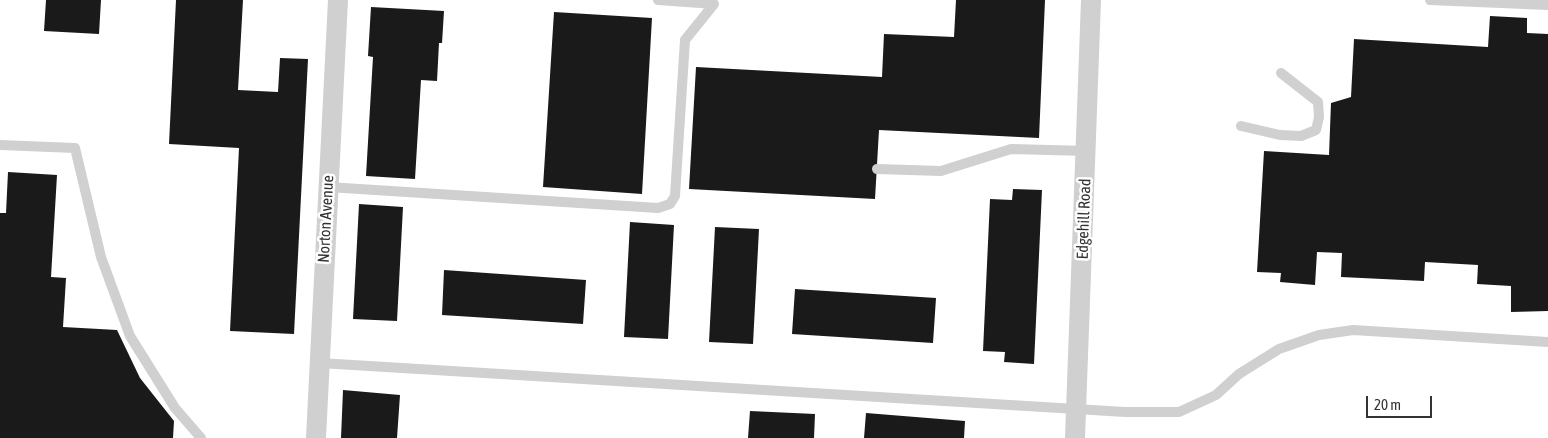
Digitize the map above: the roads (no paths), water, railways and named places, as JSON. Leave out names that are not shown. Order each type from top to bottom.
[{"type":"street","name":"Norton Avenue","points":[[316,438],[338,0]]},
{"type":"street","name":"Edgehill Road","points":[[1075,438],[1091,0]]},
{"type":"lane","points":[[658,0],[714,2]]},
{"type":"lane","points":[[1430,0],[1548,5]]},
{"type":"lane","points":[[328,187],[658,208],[670,204],[675,196],[685,40],[714,2]]},
{"type":"lane","points":[[1240,126],[1280,135],[1301,136],[1316,130],[1319,117],[1318,102],[1281,72]]},
{"type":"lane","points":[[0,145],[75,148],[102,257],[130,336],[175,408],[201,438]]},
{"type":"lane","points":[[877,169],[941,171],[1011,149],[1087,150]]},
{"type":"lane","points":[[320,363],[1076,409],[1179,412],[1216,395],[1239,374],[1279,349],[1319,335],[1353,330],[1548,342]]}]
